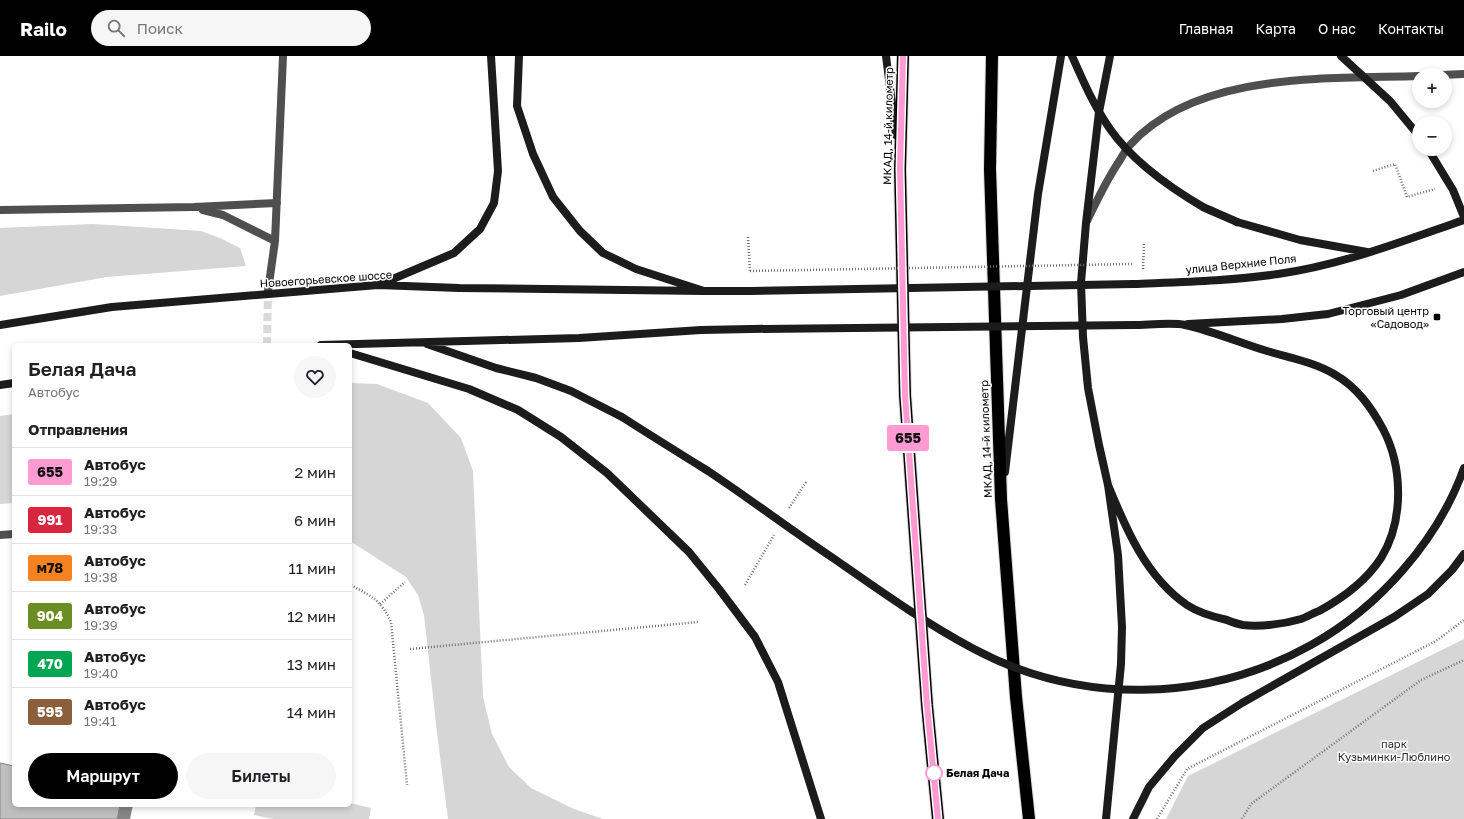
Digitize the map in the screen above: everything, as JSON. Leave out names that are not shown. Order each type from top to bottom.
[{"type":"highway","name":"МКАД, 14-й километр","points":[[902,56],[900,169],[905,395],[927,705],[938,819]]},
{"type":"highway","name":"МКАД, 14-й километр","points":[[992,56],[990,169],[1001,499],[1016,696],[1029,819]]},
{"type":"main road","points":[[378,285],[454,253],[480,229],[494,203],[498,171],[491,56]]},
{"type":"main road","points":[[519,56],[517,106],[533,154],[554,197],[580,231],[603,252],[636,269],[704,291]]},
{"type":"main road","points":[[886,56],[900,169]]},
{"type":"main road","points":[[1001,499],[1038,194],[1061,56]]},
{"type":"main road","points":[[1072,56],[1089,94],[1110,130],[1136,159],[1171,186],[1197,203],[1237,222],[1300,240],[1370,253]]},
{"type":"main road","points":[[1106,819],[1121,664],[1122,628],[1118,554],[1108,485],[1088,388],[1083,337],[1082,283],[1086,223],[1099,112],[1110,56]]},
{"type":"main road","points":[[1341,56],[1390,101],[1412,128]]},
{"type":"main road","points":[[1432,156],[1453,190],[1464,218]]},
{"type":"main road","name":"улица Верхние Поля","points":[[750,291],[1133,284],[1209,280],[1278,274],[1319,266],[1370,253],[1464,218]]},
{"type":"main road","points":[[352,344],[579,338],[701,330],[1134,326],[1282,318],[1328,314],[1401,294],[1464,272]]},
{"type":"main road","name":"Новоегорьевское шоссе","points":[[0,325],[112,307],[378,285],[467,288],[750,291]]},
{"type":"main road","points":[[1108,485],[1128,531],[1144,560],[1162,583],[1188,605],[1211,616],[1242,625],[1275,624],[1303,619],[1335,602],[1363,580],[1381,557],[1394,529],[1398,498],[1395,465],[1388,439],[1374,412],[1358,392],[1334,374],[1303,361],[1183,324]]},
{"type":"main road","points":[[420,342],[496,368],[536,378],[571,391],[622,417],[709,472],[923,619],[975,650],[1008,665],[1043,677],[1078,685],[1114,690],[1151,690],[1187,687],[1223,680],[1258,670],[1292,656],[1323,638],[1370,603],[1406,566],[1428,538],[1447,506],[1464,468]]},
{"type":"main road","points":[[352,354],[469,389],[518,410],[561,437],[607,473],[689,552],[755,637],[778,682],[821,819]]},
{"type":"main road","points":[[0,385],[12,383]]},
{"type":"main road","points":[[1133,819],[1149,787],[1175,756],[1203,728],[1242,703],[1394,617],[1428,594],[1452,570],[1464,554]]},
{"type":"street","points":[[268,290],[275,241],[283,56]]},
{"type":"street","points":[[1452,75],[1464,74]]},
{"type":"street","points":[[1086,223],[1108,178],[1130,145],[1158,119],[1191,103],[1231,90],[1288,80],[1412,76]]},
{"type":"street","points":[[0,210],[194,208],[277,203]]},
{"type":"street","points":[[194,208],[223,215],[275,241]]},
{"type":"street","points":[[0,535],[12,534]]},
{"type":"path","points":[[1374,171],[1394,164],[1407,197],[1436,189]]},
{"type":"path","points":[[748,237],[750,271],[1133,264]]},
{"type":"path","points":[[1142,274],[1144,244]]},
{"type":"path","points":[[788,510],[806,482]]},
{"type":"path","points":[[745,585],[777,530]]},
{"type":"path","points":[[380,604],[405,582]]},
{"type":"path","points":[[352,586],[375,599],[387,612],[392,622],[408,785]]},
{"type":"path","points":[[1157,819],[1187,769],[1436,640],[1464,620]]},
{"type":"path","points":[[410,649],[698,622]]},
{"type":"path","points":[[1242,819],[1251,804],[1421,680],[1464,660]]},
{"type":"green space","points":[[93,224],[201,231],[240,248],[246,266],[107,277],[0,296],[0,228]]},
{"type":"green space","points":[[352,383],[377,384],[428,403],[461,438],[473,471],[483,697],[492,734],[509,767],[531,788],[574,809],[603,819],[448,819],[424,615],[418,595],[406,577],[352,542]]},
{"type":"green space","points":[[12,414],[12,503],[0,504],[0,416]]},
{"type":"green space","name":"парк Кузьминки-Люблино","points":[[1464,639],[1464,819],[1166,819],[1188,776]]},
{"type":"green space","points":[[352,803],[371,808],[369,819],[273,819],[254,815],[256,807],[352,807]]},
{"type":"building","points":[[0,763],[12,766],[12,807],[120,807],[117,819],[0,819]]},
{"type":"tunnel","points":[[267,343],[268,291]]},
{"type":"bus line","name":"655","points":[[903,56],[900,169],[905,395],[927,705],[938,819]]},
{"type":"place","name":"Торговый центр «Садовод»","points":[[1437,317]]},
{"type":"place","name":"Белая Дача","points":[[934,773]]}]
